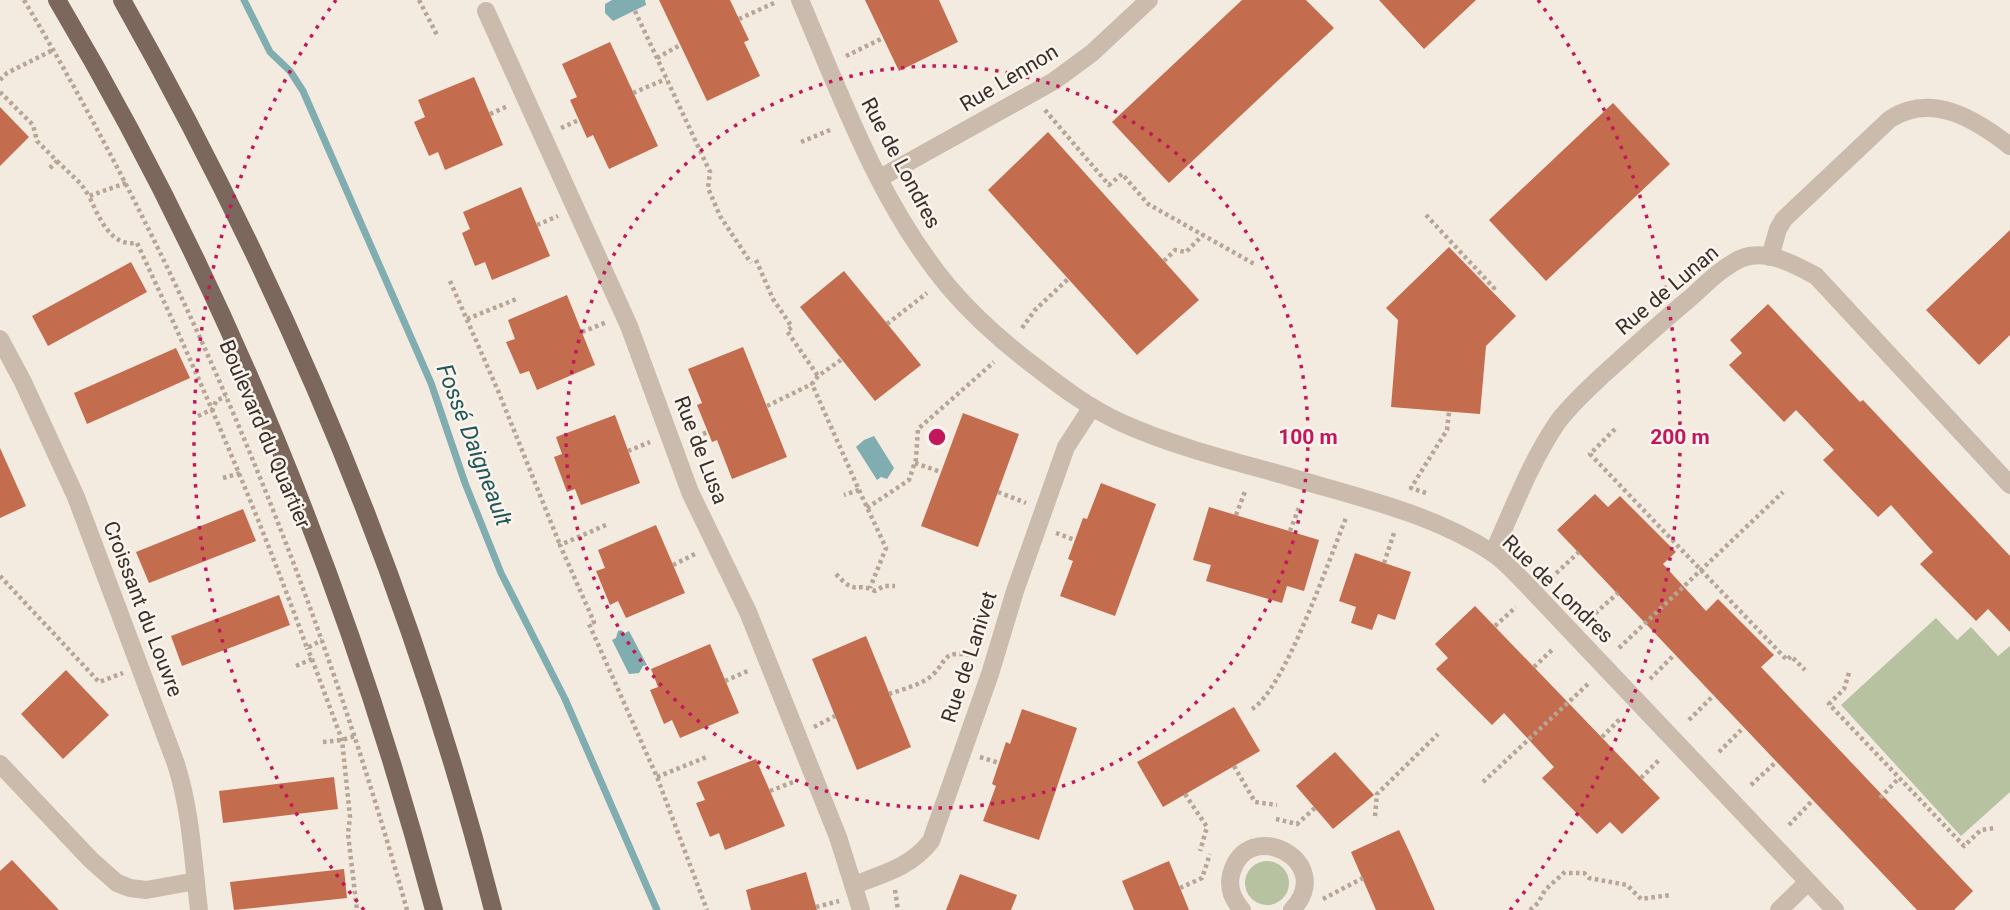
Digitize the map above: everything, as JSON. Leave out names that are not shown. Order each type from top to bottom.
[{"type":"main road","name":"Boulevard du Quartier","points":[[57,0],[121,114],[177,224],[235,346],[281,453],[363,672],[435,910]]},
{"type":"main road","points":[[122,0],[233,210],[298,349],[345,461],[428,691],[492,910]]},
{"type":"street","name":"Rue de Londres","points":[[800,0],[858,136],[899,215],[948,286],[981,322],[1016,352],[1092,407],[1122,423],[1195,450],[1408,513],[1493,553],[1526,584],[1835,910]]},
{"type":"street","name":"Rue Lennon","points":[[880,178],[1054,80],[1092,52],[1149,0]]},
{"type":"street","name":"Rue de Lusa","points":[[486,12],[629,326],[690,492],[748,612],[838,837],[861,910]]},
{"type":"street","points":[[1770,257],[1777,229],[1784,219],[1904,111],[1920,107],[1938,108],[1962,116],[2010,146]]},
{"type":"street","name":"Rue de Lunan","points":[[1493,553],[1540,451],[1559,421],[1582,395],[1640,340],[1741,258],[1770,257],[1798,266],[1815,276],[2010,485]]},
{"type":"street","name":"Croissant du Louvre","points":[[0,339],[23,382],[76,498],[158,712],[183,790],[199,910]]},
{"type":"street","name":"Rue de Lanivet","points":[[854,885],[892,871],[919,857],[930,841],[1066,447],[1092,407]]},
{"type":"street","points":[[0,764],[91,860],[117,883],[146,890],[196,881]]},
{"type":"street","points":[[1242,910],[1231,891],[1232,872],[1245,853],[1263,846],[1282,849],[1297,862],[1304,879],[1303,906]]},
{"type":"street","points":[[1779,910],[1808,882]]},
{"type":"path","name":"Boulevard du Quartier","points":[[24,0],[125,183],[226,396],[297,570],[322,640],[355,736],[407,910]]},
{"type":"path","points":[[419,0],[437,35]]},
{"type":"path","points":[[739,19],[776,2]]},
{"type":"path","points":[[635,10],[710,172],[708,188],[720,216],[753,261],[773,299],[792,327],[787,331],[818,376]]},
{"type":"path","points":[[828,64],[883,38]]},
{"type":"path","points":[[657,58],[680,45]]},
{"type":"path","points":[[0,80],[7,73],[53,50]]},
{"type":"path","points":[[634,93],[666,79]]},
{"type":"path","points":[[0,92],[33,125],[37,141],[81,184],[108,233],[128,245],[137,243],[213,409],[270,548],[342,740],[350,817],[348,834],[357,910]]},
{"type":"path","points":[[1031,93],[1109,185],[1122,174],[1148,204],[1256,265]]},
{"type":"path","points":[[801,142],[830,130]]},
{"type":"path","points":[[49,169],[57,161]]},
{"type":"path","points":[[89,196],[125,183]]},
{"type":"path","points":[[1426,215],[1494,288],[1491,290]]},
{"type":"path","points":[[1164,261],[1175,250],[1186,252],[1203,235]]},
{"type":"path","points":[[1022,328],[1035,310],[1068,279]]},
{"type":"path","points":[[450,281],[559,545],[594,622],[589,624],[657,777],[707,910]]},
{"type":"path","points":[[887,324],[927,293]]},
{"type":"path","points":[[467,319],[519,298]]},
{"type":"path","points":[[767,406],[812,384],[818,376],[841,360]]},
{"type":"path","points":[[867,508],[909,480],[915,463],[918,429],[994,362]]},
{"type":"path","points":[[812,384],[886,548],[870,588]]},
{"type":"path","points":[[198,416],[213,409],[216,401],[226,396]]},
{"type":"path","points":[[1426,494],[1411,488],[1447,430],[1449,412]]},
{"type":"path","points":[[1615,429],[1590,454],[1787,660],[1791,656],[1805,670]]},
{"type":"path","points":[[915,463],[942,472]]},
{"type":"path","points":[[223,478],[240,473]]},
{"type":"path","points":[[1236,515],[1245,489]]},
{"type":"path","points":[[844,495],[859,490]]},
{"type":"path","points":[[998,492],[1044,509]]},
{"type":"path","points":[[1619,648],[1783,492]]},
{"type":"path","points":[[1290,531],[1300,505]]},
{"type":"path","points":[[1252,709],[1261,704],[1275,684],[1293,648],[1346,518]]},
{"type":"path","points":[[559,545],[606,525]]},
{"type":"path","points":[[1384,563],[1394,533]]},
{"type":"path","points":[[673,565],[716,545]]},
{"type":"path","points":[[1551,578],[1578,552]]},
{"type":"path","points":[[836,574],[853,589],[866,586],[875,591],[884,586],[895,586]]},
{"type":"path","points":[[0,576],[99,682],[126,672]]},
{"type":"path","points":[[1591,618],[1618,593]]},
{"type":"path","points":[[1495,626],[1516,607]]},
{"type":"path","points":[[307,648],[322,640]]},
{"type":"path","points":[[1534,667],[1554,648]]},
{"type":"path","points":[[889,694],[927,679],[950,654],[959,652],[994,660]]},
{"type":"path","points":[[1650,679],[1675,654]]},
{"type":"path","points":[[296,666],[312,659]]},
{"type":"path","points":[[1849,673],[1844,689],[1829,704],[1899,778],[1964,846],[1981,830],[1996,828]]},
{"type":"path","points":[[1483,782],[1588,684]]},
{"type":"path","points":[[1689,720],[1714,695]]},
{"type":"path","points":[[1602,737],[1621,718]]},
{"type":"path","points":[[1719,752],[1741,730]]},
{"type":"path","points":[[1375,816],[1377,794],[1438,734]]},
{"type":"path","points":[[323,742],[355,736]]},
{"type":"path","points":[[657,777],[709,756]]},
{"type":"path","points":[[1641,778],[1660,759]]},
{"type":"path","points":[[1751,785],[1776,762]]},
{"type":"path","points":[[1234,766],[1255,802],[1277,805]]},
{"type":"path","points":[[1880,798],[1899,778]]},
{"type":"path","points":[[1185,794],[1207,827],[1200,851]]},
{"type":"path","points":[[1789,825],[1813,800]]},
{"type":"path","points":[[1276,819],[1297,824],[1315,808]]},
{"type":"path","points":[[1180,888],[1202,878],[1210,854]]},
{"type":"path","points":[[1530,910],[1538,903],[1545,890],[1568,872],[1584,873],[1589,878],[1627,885],[1641,899],[1670,895]]},
{"type":"path","points":[[1303,906],[1363,878]]},
{"type":"green space","points":[[1936,618],[1957,640],[1971,627],[1998,656],[2010,646],[2010,792],[1961,836],[1841,705]]},
{"type":"green space","points":[[1267,861],[1276,862],[1283,867],[1288,874],[1288,892],[1283,899],[1276,904],[1267,905],[1258,904],[1251,899],[1246,892],[1245,883],[1246,874],[1251,867],[1258,862]]},
{"type":"water","points":[[612,0],[645,0],[646,5],[613,21],[605,13],[605,4]]},
{"type":"water","points":[[874,436],[894,468],[887,479],[881,477],[877,480],[856,447]]},
{"type":"water","points":[[621,630],[625,633],[629,631],[647,665],[643,666],[639,673],[629,674],[612,640]]},
{"type":"building","points":[[659,0],[730,0],[749,40],[744,42],[760,76],[707,101]]},
{"type":"building","points":[[865,0],[939,0],[958,42],[899,71]]},
{"type":"building","points":[[1242,0],[1306,0],[1334,28],[1169,183],[1112,122]]},
{"type":"building","points":[[1379,0],[1476,0],[1424,49]]},
{"type":"building","points":[[610,42],[658,146],[609,169],[593,135],[587,138],[570,100],[577,97],[562,64]]},
{"type":"building","points":[[474,77],[503,145],[445,170],[438,152],[429,156],[414,122],[425,117],[418,100]]},
{"type":"building","points":[[1613,103],[1670,164],[1546,281],[1489,220]]},
{"type":"building","points":[[0,107],[29,137],[0,166]]},
{"type":"building","points":[[1048,132],[1199,300],[1137,355],[988,190]]},
{"type":"building","points":[[521,187],[550,256],[492,280],[485,262],[475,266],[462,233],[470,229],[463,212]]},
{"type":"building","points":[[2010,230],[2010,335],[1979,365],[1926,310]]},
{"type":"building","points":[[1449,247],[1516,316],[1486,346],[1480,414],[1391,407],[1398,320],[1386,308]]},
{"type":"building","points":[[131,262],[147,292],[48,346],[32,316]]},
{"type":"building","points":[[844,271],[921,365],[875,401],[800,307]]},
{"type":"building","points":[[567,295],[595,365],[537,390],[529,371],[520,374],[506,342],[515,339],[508,320]]},
{"type":"building","points":[[1768,304],[2010,556],[2010,632],[1988,609],[1976,621],[1920,564],[1933,552],[1891,505],[1878,517],[1823,460],[1834,450],[1796,410],[1784,422],[1729,365],[1742,353],[1730,340]]},
{"type":"building","points":[[743,347],[787,457],[732,479],[717,440],[712,442],[697,405],[702,403],[688,369]]},
{"type":"building","points":[[176,348],[190,378],[87,424],[74,393]]},
{"type":"building","points":[[963,413],[1019,434],[978,547],[921,526]]},
{"type":"building","points":[[615,415],[640,483],[581,505],[575,489],[567,492],[554,457],[562,454],[556,437]]},
{"type":"building","points":[[0,448],[26,506],[0,518]]},
{"type":"building","points":[[1101,483],[1156,504],[1115,616],[1060,596],[1073,561],[1068,559],[1083,518],[1087,519]]},
{"type":"building","points":[[1595,494],[1608,507],[1620,496],[1676,552],[1663,564],[1706,611],[1718,599],[1774,655],[1761,667],[1973,891],[1954,910],[1917,910],[1557,530]]},
{"type":"building","points":[[1209,507],[1319,540],[1304,591],[1287,586],[1282,603],[1206,581],[1211,565],[1193,560]]},
{"type":"building","points":[[243,509],[256,541],[149,583],[136,552]]},
{"type":"building","points":[[656,525],[685,593],[626,618],[618,601],[610,605],[596,571],[605,568],[598,550]]},
{"type":"building","points":[[1355,553],[1411,572],[1395,620],[1378,614],[1372,630],[1351,623],[1356,607],[1339,601]]},
{"type":"building","points":[[279,595],[290,625],[182,666],[171,636]]},
{"type":"building","points":[[1475,606],[1660,798],[1622,834],[1610,822],[1597,834],[1542,778],[1554,767],[1504,713],[1492,725],[1436,669],[1448,658],[1435,644]]},
{"type":"building","points":[[866,636],[911,747],[857,770],[812,659]]},
{"type":"building","points":[[710,644],[739,713],[680,738],[672,720],[664,724],[650,690],[658,687],[651,669]]},
{"type":"building","points":[[66,670],[109,715],[63,759],[21,714]]},
{"type":"building","points":[[1234,707],[1260,751],[1163,807],[1137,762]]},
{"type":"building","points":[[1022,709],[1077,728],[1039,840],[983,821],[996,786],[992,784],[1006,742],[1010,744]]},
{"type":"building","points":[[1335,752],[1374,795],[1333,829],[1296,786]]},
{"type":"building","points":[[756,759],[785,826],[725,850],[719,833],[710,837],[696,803],[705,800],[697,782]]},
{"type":"building","points":[[334,777],[338,809],[223,823],[219,791]]},
{"type":"building","points":[[1399,830],[1435,910],[1376,910],[1351,852]]},
{"type":"building","points":[[12,860],[59,910],[0,910],[0,871]]},
{"type":"building","points":[[1169,861],[1189,910],[1134,910],[1122,881]]},
{"type":"building","points":[[344,869],[347,898],[234,910],[230,882]]},
{"type":"building","points":[[806,872],[817,910],[751,910],[746,890]]},
{"type":"building","points":[[960,874],[1017,895],[1011,910],[946,910]]},
{"type":"waterway","name":"Fossé Daigneault","points":[[244,0],[270,52],[290,71],[303,91],[431,383],[465,483],[501,573],[565,699],[657,910]]}]
